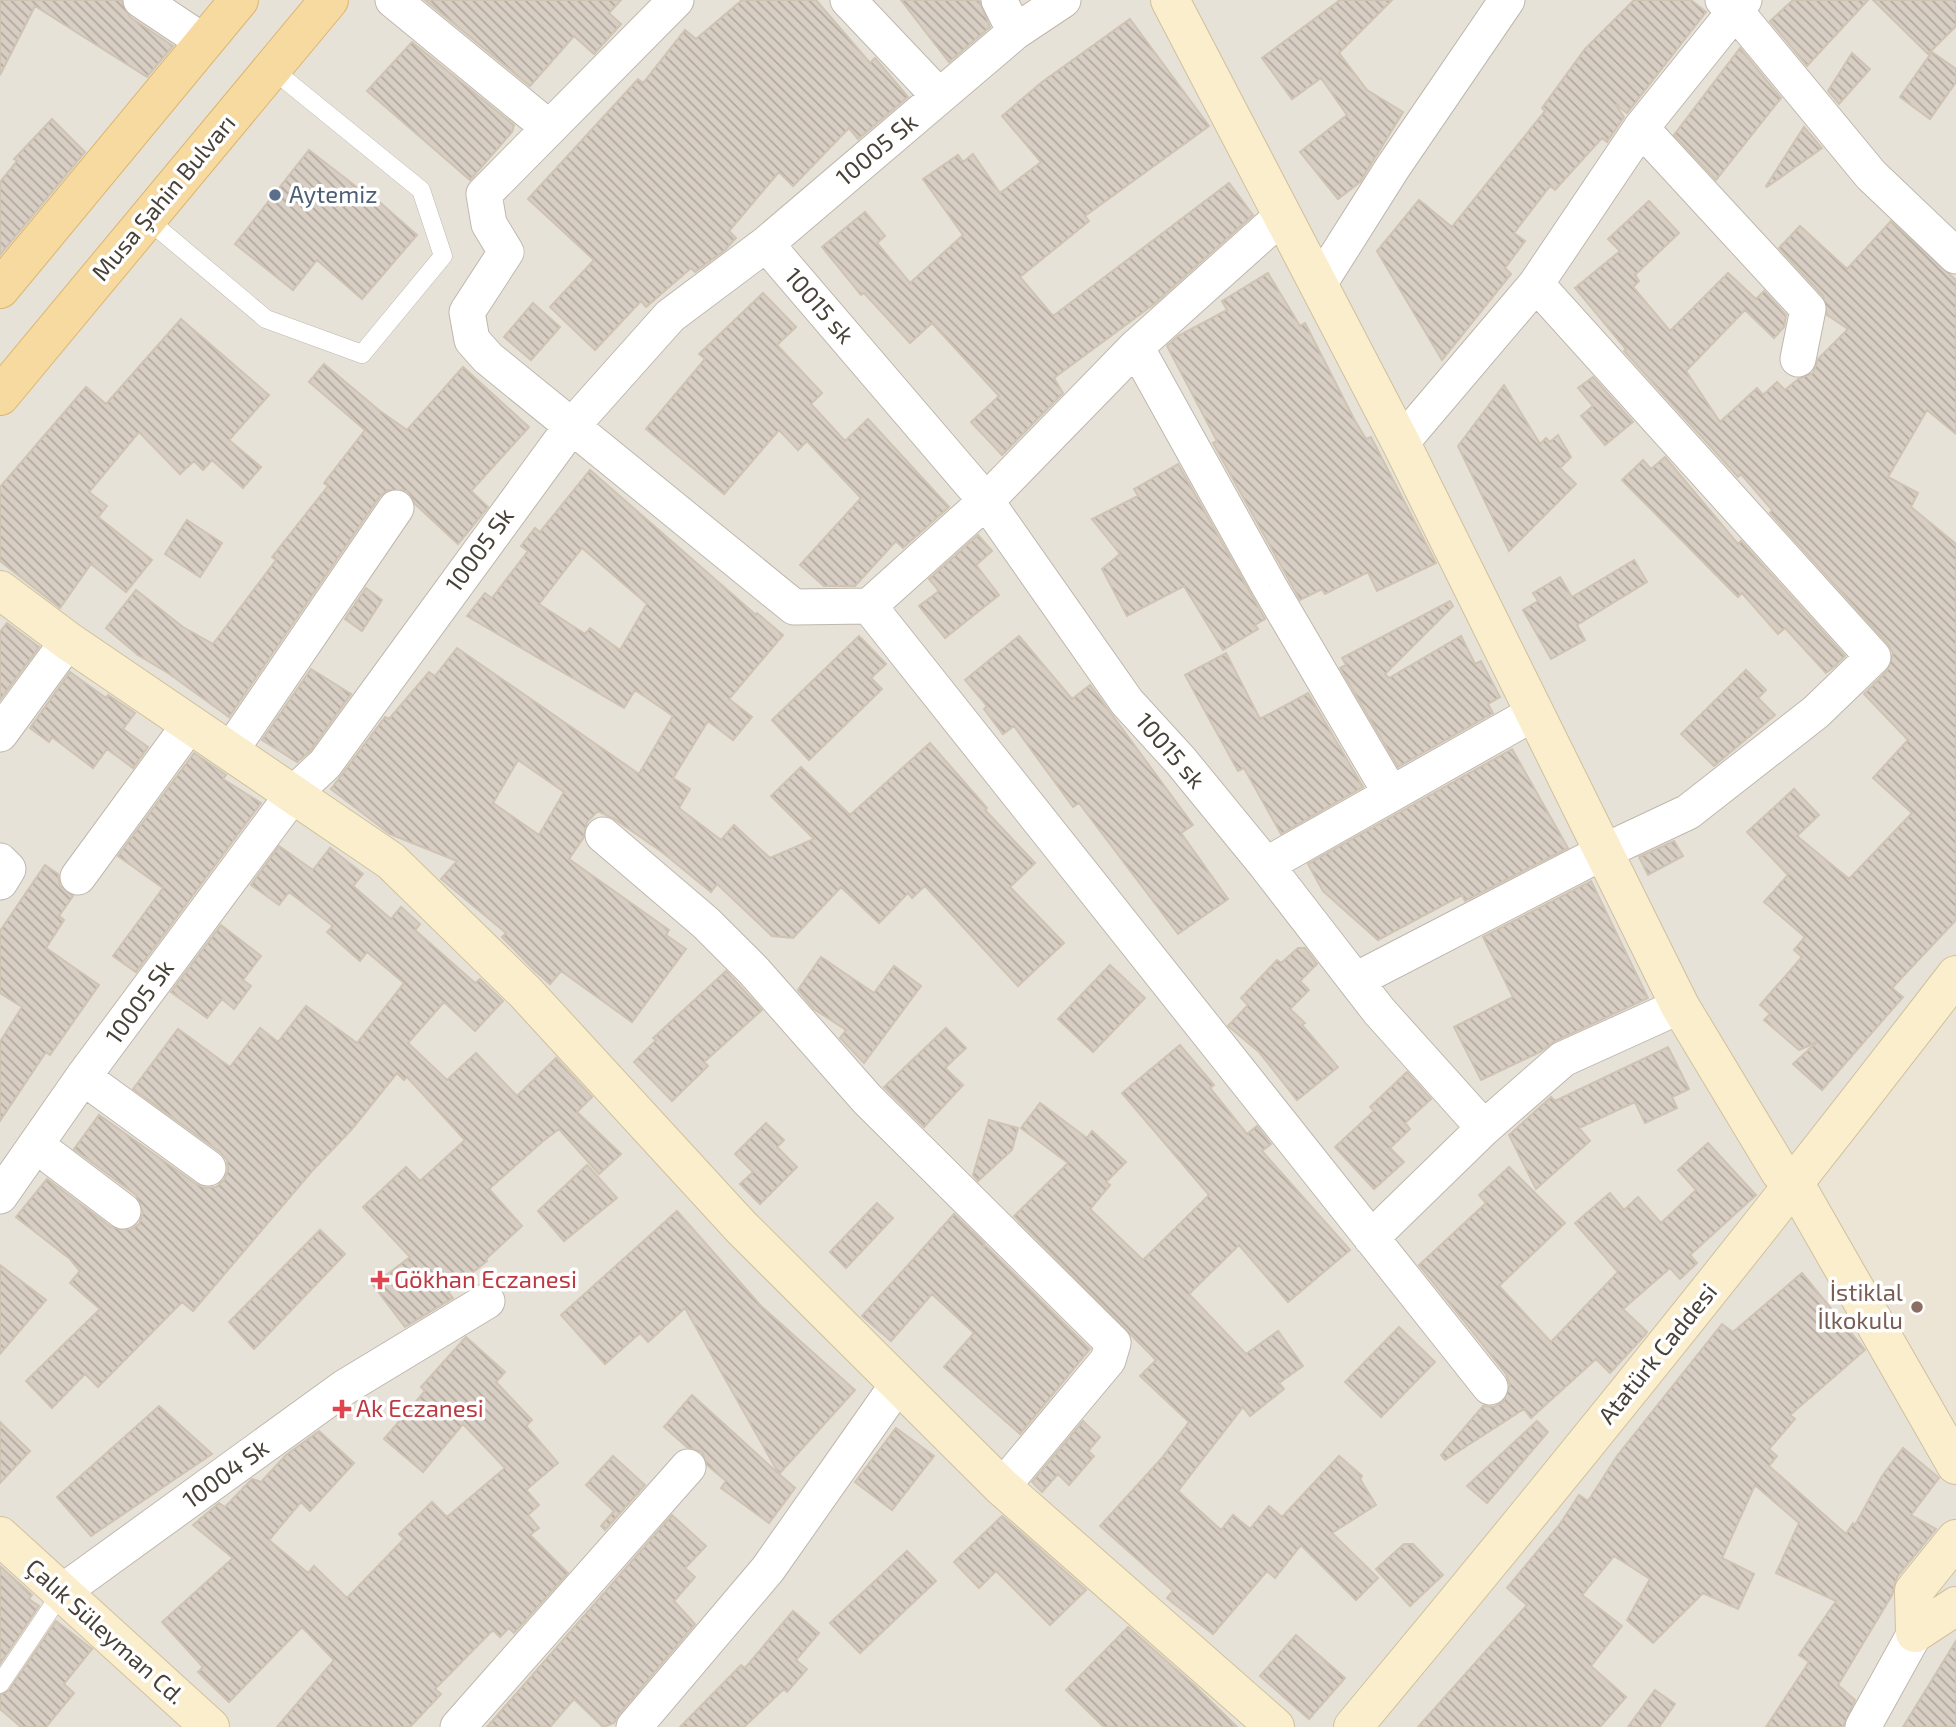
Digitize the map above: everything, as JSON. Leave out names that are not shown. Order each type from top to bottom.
[{"type":"main road","points":[[0,289],[239,0]]},
{"type":"main road","name":"Musa Şahin Bulvarı","points":[[0,396],[329,0]]},
{"type":"street","points":[[141,0],[204,42]]},
{"type":"street","points":[[393,0],[548,127]]},
{"type":"street","points":[[676,0],[484,194],[488,224],[506,252],[467,312],[472,340],[571,427],[794,607],[869,606],[986,501],[1136,347],[1283,215]]},
{"type":"street","points":[[848,0],[939,96]]},
{"type":"street","points":[[999,0],[1015,33]]},
{"type":"street","name":"10005 Sk","points":[[0,1196],[83,1077],[294,793],[325,764],[571,427],[670,316],[766,244],[1015,33],[1063,0]]},
{"type":"street","points":[[1170,0],[1401,443],[1680,1006],[1780,1172],[1795,1184],[1956,1465]]},
{"type":"street","points":[[1319,284],[1393,167],[1507,0]]},
{"type":"street","points":[[1401,443],[1536,284],[1641,128],[1735,4],[1871,175],[1956,256]]},
{"type":"street","points":[[1641,128],[1808,310],[1798,359]]},
{"type":"street","name":"10015 sk","points":[[766,244],[986,501],[1127,702],[1180,760],[1266,865],[1379,1011],[1484,1128]]},
{"type":"street","points":[[1356,980],[1605,851],[1688,812],[1816,712],[1873,657],[1536,284]]},
{"type":"street","points":[[1136,347],[1269,586],[1391,794]]},
{"type":"street","points":[[231,750],[396,508]]},
{"type":"street","points":[[0,590],[68,641],[294,793],[391,862],[526,992],[731,1217],[1002,1487],[1275,1727]]},
{"type":"street","points":[[869,606],[1490,1387]]},
{"type":"street","points":[[0,734],[68,641]]},
{"type":"street","points":[[1266,865],[1534,713]]},
{"type":"street","points":[[78,877],[190,723]]},
{"type":"street","points":[[603,835],[706,923],[754,971],[867,1099],[1113,1343],[1108,1360],[1002,1487]]},
{"type":"street","points":[[0,861],[8,869],[0,882]]},
{"type":"street","name":"Atatürk Caddesi","points":[[1353,1727],[1496,1556],[1795,1184],[1956,975]]},
{"type":"street","points":[[1371,1238],[1484,1128],[1563,1059],[1680,1006]]},
{"type":"street","points":[[83,1077],[208,1168]]},
{"type":"street","points":[[37,1146],[123,1211]]},
{"type":"street","name":"10004 Sk","points":[[62,1592],[345,1387],[487,1301]]},
{"type":"street","points":[[634,1727],[768,1569],[898,1384]]},
{"type":"street","points":[[458,1727],[688,1467]]},
{"type":"street","name":"Çalık Süleyman Cd.","points":[[0,1536],[210,1727]]},
{"type":"street","points":[[1916,1633],[1914,1591],[1956,1539]]},
{"type":"street","points":[[1863,1727],[1916,1633],[1956,1606]]},
{"type":"lane","points":[[147,219],[266,319],[362,354],[378,335],[443,256],[421,190],[272,69]]},
{"type":"lane","name":"10004 Sk","points":[[0,1685],[62,1592]]},
{"type":"shaded area","points":[[0,0],[1956,0],[1956,1727],[0,1727]]},
{"type":"shaded area","name":"İstiklal İlkokulu","points":[[1956,1001],[1956,1430],[1802,1184]]},
{"type":"building","points":[[0,0],[121,0],[130,17],[173,46],[147,77],[35,6],[0,75]]},
{"type":"building","points":[[425,0],[621,0],[609,13],[621,24],[594,54],[574,36],[530,86]]},
{"type":"building","points":[[742,0],[816,0],[870,63],[875,58],[908,97],[858,139],[849,128],[793,186],[779,172],[729,231],[736,238],[725,250],[695,272],[691,268],[646,307],[641,301],[595,350],[550,307],[594,260],[528,199],[638,79],[643,83],[685,30],[696,39]]},
{"type":"building","points":[[901,0],[979,0],[990,27],[949,62]]},
{"type":"building","points":[[1340,0],[1392,0],[1339,53],[1367,90],[1403,112],[1360,182],[1338,199],[1300,152],[1347,115],[1321,78],[1292,99],[1262,58]]},
{"type":"building","points":[[1634,0],[1691,0],[1706,12],[1627,113],[1615,104],[1624,117],[1607,142],[1602,138],[1555,190],[1550,186],[1514,233],[1525,241],[1505,268],[1511,274],[1442,360],[1377,251],[1419,200],[1452,227],[1545,111],[1542,108],[1585,49]]},
{"type":"building","points":[[1793,0],[1868,0],[1807,66],[1770,21]]},
{"type":"building","points":[[1873,0],[1956,0],[1956,26],[1928,54]]},
{"type":"building","points":[[1130,19],[1209,126],[1085,216],[1089,221],[1020,277],[1053,316],[1229,183],[1253,215],[1154,304],[1054,378],[1063,393],[1002,455],[971,422],[999,396],[932,323],[910,343],[864,293],[861,295],[822,247],[865,212],[885,236],[877,243],[910,283],[963,235],[923,179],[958,155],[963,162],[973,154],[1000,193],[1041,162],[1002,116],[1042,82]]},
{"type":"building","points":[[412,42],[514,125],[512,132],[470,180],[367,91]]},
{"type":"building","points":[[1740,48],[1781,98],[1716,180],[1674,135]]},
{"type":"building","points":[[1932,52],[1956,69],[1956,82],[1930,119],[1900,97]]},
{"type":"building","points":[[1852,53],[1870,69],[1839,104],[1828,91]]},
{"type":"building","points":[[52,119],[85,152],[0,255],[0,182],[17,161],[14,159]]},
{"type":"building","points":[[1804,127],[1822,148],[1767,187],[1766,186]]},
{"type":"building","points":[[309,150],[372,199],[374,197],[417,235],[362,299],[317,260],[293,290],[235,244]]},
{"type":"building","points":[[1649,201],[1679,233],[1635,275],[1639,281],[1633,287],[1670,331],[1728,273],[1756,299],[1764,291],[1786,315],[1784,327],[1774,338],[1745,310],[1686,371],[1720,422],[1757,388],[1763,395],[1777,382],[1785,390],[1798,379],[1813,373],[1818,359],[1848,329],[1827,315],[1823,296],[1779,248],[1800,226],[1847,269],[1891,221],[1956,280],[1956,434],[1927,410],[1888,477],[1918,493],[1911,507],[1956,544],[1956,920],[1892,988],[1903,997],[1822,1090],[1793,1064],[1817,1042],[1799,1050],[1764,1020],[1770,1014],[1760,1005],[1802,957],[1794,950],[1805,937],[1764,902],[1788,875],[1747,832],[1794,789],[1819,815],[1797,836],[1849,879],[1912,813],[1873,778],[1908,740],[1864,694],[1887,671],[1893,653],[1888,644],[1770,513],[1772,510],[1741,474],[1738,477],[1624,351],[1626,349],[1575,288],[1620,251],[1608,239]]},
{"type":"building","points":[[1268,273],[1300,326],[1305,323],[1354,419],[1366,439],[1371,437],[1436,563],[1377,591],[1368,572],[1325,594],[1322,589],[1300,600],[1213,443],[1217,441],[1167,346],[1178,336],[1227,310],[1222,301]]},
{"type":"building","points":[[763,293],[796,327],[777,345],[822,393],[811,404],[845,441],[868,419],[949,507],[903,548],[896,541],[855,586],[824,586],[800,565],[861,498],[807,441],[798,450],[779,430],[724,494],[646,429],[705,359],[699,354]]},
{"type":"building","points":[[533,303],[560,327],[531,360],[504,337]]},
{"type":"building","points":[[181,319],[269,395],[229,440],[261,467],[243,488],[212,460],[203,470],[194,461],[180,474],[139,432],[89,492],[107,506],[98,517],[152,560],[126,592],[91,564],[60,608],[0,561],[0,487],[86,387],[106,404]]},
{"type":"building","points":[[324,364],[407,430],[463,367],[529,427],[471,491],[488,507],[458,544],[415,504],[407,491],[388,490],[380,496],[229,717],[138,655],[106,628],[136,590],[183,627],[213,644],[276,560],[272,557],[328,486],[324,483],[365,430],[309,382]]},
{"type":"building","points":[[1593,377],[1633,422],[1605,445],[1581,416],[1593,406],[1578,388]]},
{"type":"building","points":[[1504,385],[1540,444],[1546,438],[1550,442],[1558,435],[1571,457],[1560,468],[1576,484],[1509,551],[1458,446]]},
{"type":"building","points":[[1665,457],[1738,544],[1741,541],[1845,656],[1826,673],[1785,628],[1778,634],[1742,593],[1738,597],[1622,480],[1643,460],[1651,469]]},
{"type":"building","points":[[1178,464],[1265,619],[1255,625],[1258,629],[1223,650],[1184,586],[1127,616],[1102,569],[1120,554],[1092,519],[1138,496],[1134,489]]},
{"type":"building","points":[[590,470],[756,615],[757,613],[783,635],[729,699],[752,717],[733,740],[708,721],[673,778],[690,789],[679,808],[721,840],[734,825],[770,858],[814,839],[771,796],[801,767],[850,815],[930,743],[987,808],[985,810],[1035,863],[1010,887],[1064,943],[1018,986],[925,886],[912,898],[908,893],[879,923],[841,887],[793,938],[772,936],[717,884],[711,892],[662,852],[616,820],[598,811],[587,822],[584,837],[569,859],[669,930],[666,935],[686,949],[632,1022],[561,971],[550,984],[502,937],[506,933],[441,879],[457,861],[390,834],[331,789],[385,717],[389,719],[429,672],[435,676],[457,648],[639,774],[673,716],[635,690],[624,708],[467,616],[485,593],[492,598],[528,551],[521,546],[535,528],[540,532]],"holes":[[[582,548],[647,604],[620,650],[590,628],[585,634],[539,604]],[[518,760],[564,792],[539,835],[493,803]]]},
{"type":"building","points":[[187,520],[222,543],[200,577],[165,554]]},
{"type":"building","points":[[978,535],[992,551],[976,565],[999,595],[945,638],[919,606],[939,591],[929,579]]},
{"type":"building","points":[[1634,560],[1647,582],[1577,625],[1585,640],[1551,659],[1523,610],[1538,601],[1533,593],[1560,577],[1572,597]]},
{"type":"building","points":[[366,588],[382,600],[362,631],[345,619]]},
{"type":"building","points":[[1450,601],[1453,606],[1385,674],[1389,678],[1461,636],[1475,664],[1481,661],[1500,697],[1488,704],[1493,713],[1398,767],[1340,668],[1346,665],[1342,658]]},
{"type":"building","points":[[7,623],[39,647],[0,700],[0,632]]},
{"type":"building","points":[[859,636],[886,664],[871,678],[882,689],[809,760],[772,720]]},
{"type":"building","points":[[1019,636],[1072,699],[1090,685],[1193,825],[1181,833],[1228,899],[1178,934],[1079,803],[1073,807],[1014,726],[1003,734],[984,709],[987,706],[965,680]]},
{"type":"building","points":[[1226,653],[1260,719],[1308,693],[1363,787],[1281,834],[1244,768],[1238,771],[1185,675]]},
{"type":"building","points":[[311,669],[351,694],[310,751],[297,762],[262,740]]},
{"type":"building","points":[[1746,670],[1766,690],[1758,698],[1775,715],[1714,766],[1681,734]]},
{"type":"building","points":[[70,672],[106,698],[108,695],[135,713],[123,729],[148,747],[133,768],[107,749],[93,768],[52,737],[49,742],[30,728]]},
{"type":"building","points":[[1512,749],[1568,848],[1465,901],[1462,895],[1378,940],[1323,891],[1308,864]]},
{"type":"building","points":[[194,753],[226,775],[223,779],[261,803],[136,972],[113,956],[163,888],[118,856]]},
{"type":"building","points":[[1674,841],[1683,856],[1648,875],[1639,857]]},
{"type":"building","points":[[279,846],[313,870],[330,848],[363,874],[353,886],[391,919],[401,907],[420,924],[415,930],[475,983],[480,979],[503,1001],[475,1031],[444,1002],[408,1043],[447,1080],[476,1053],[517,1096],[556,1058],[592,1097],[577,1112],[621,1154],[599,1174],[559,1129],[542,1142],[489,1189],[522,1226],[486,1259],[487,1261],[448,1292],[453,1298],[405,1327],[373,1285],[410,1257],[363,1207],[406,1167],[420,1181],[465,1140],[407,1077],[404,1080],[397,1073],[352,1129],[312,1171],[193,1311],[182,1302],[98,1387],[85,1374],[52,1408],[26,1381],[100,1309],[70,1283],[80,1271],[70,1259],[16,1217],[47,1179],[111,1227],[130,1230],[139,1224],[143,1213],[136,1195],[74,1149],[99,1115],[196,1184],[205,1188],[216,1187],[224,1180],[228,1171],[227,1160],[220,1152],[133,1089],[178,1029],[230,1067],[260,1028],[278,1042],[306,1006],[357,1043],[404,983],[367,952],[360,961],[327,932],[333,926],[289,892],[279,905],[251,885]]},
{"type":"building","points":[[45,865],[58,874],[60,886],[73,896],[59,916],[64,920],[46,948],[99,985],[50,1055],[46,1052],[0,1121],[0,1042],[22,1007],[0,993],[0,931]]},
{"type":"building","points":[[1591,881],[1648,998],[1555,1041],[1540,1052],[1481,1080],[1454,1027],[1513,997],[1483,937]]},
{"type":"building","points":[[221,925],[261,956],[243,980],[251,986],[234,1009],[222,999],[207,1018],[171,992]]},
{"type":"building","points":[[1298,948],[1305,948],[1317,964],[1300,981],[1309,990],[1290,1009],[1305,1023],[1302,1025],[1338,1067],[1297,1100],[1259,1052],[1228,1026],[1248,1005],[1241,998],[1277,960],[1281,963]]},
{"type":"building","points":[[821,957],[874,993],[894,966],[921,986],[864,1063],[840,1038],[846,1030],[814,1009],[798,990]]},
{"type":"building","points":[[1110,965],[1145,998],[1093,1052],[1058,1019]]},
{"type":"building","points":[[726,971],[762,1010],[704,1062],[708,1066],[672,1101],[634,1062],[656,1040],[653,1038]]},
{"type":"building","points":[[946,1028],[966,1048],[945,1068],[963,1085],[924,1127],[884,1087]]},
{"type":"building","points":[[1180,1045],[1214,1085],[1210,1088],[1247,1134],[1257,1126],[1271,1144],[1262,1151],[1350,1250],[1288,1302],[1239,1245],[1189,1294],[1246,1354],[1278,1331],[1303,1366],[1279,1383],[1284,1389],[1250,1416],[1243,1407],[1178,1491],[1221,1530],[1233,1515],[1250,1529],[1269,1506],[1282,1517],[1339,1456],[1362,1476],[1360,1479],[1376,1505],[1332,1533],[1378,1578],[1356,1600],[1301,1545],[1275,1578],[1267,1571],[1213,1634],[1167,1598],[1173,1591],[1100,1526],[1161,1459],[1189,1422],[1140,1376],[1156,1360],[1014,1216],[1068,1163],[1021,1128],[1040,1103],[1087,1138],[1092,1131],[1126,1162],[1106,1182],[1110,1185],[1090,1209],[1143,1260],[1209,1195],[1122,1093]]},
{"type":"building","points":[[1668,1047],[1689,1089],[1672,1097],[1677,1108],[1645,1123],[1635,1102],[1579,1128],[1590,1141],[1536,1189],[1509,1135],[1551,1097],[1555,1101]]},
{"type":"building","points":[[1407,1072],[1431,1099],[1405,1123],[1410,1129],[1390,1148],[1404,1162],[1374,1189],[1335,1147],[1374,1111],[1370,1107]]},
{"type":"building","points":[[989,1120],[1018,1128],[1012,1150],[978,1181],[973,1175]]},
{"type":"building","points":[[766,1123],[784,1140],[777,1147],[797,1167],[760,1204],[740,1184],[753,1172],[735,1154]]},
{"type":"building","points":[[1708,1143],[1756,1195],[1690,1255],[1697,1263],[1680,1279],[1670,1268],[1623,1309],[1647,1332],[1645,1335],[1610,1373],[1596,1359],[1531,1418],[1524,1409],[1445,1460],[1441,1455],[1483,1406],[1494,1407],[1503,1402],[1510,1385],[1506,1374],[1419,1265],[1486,1203],[1479,1195],[1509,1167],[1565,1223],[1499,1286],[1551,1342],[1618,1272],[1575,1223],[1610,1193],[1624,1210],[1638,1197],[1661,1223],[1696,1190],[1678,1170]]},
{"type":"building","points":[[587,1165],[617,1198],[564,1241],[538,1211]]},
{"type":"building","points":[[877,1203],[893,1218],[846,1268],[830,1252]]},
{"type":"building","points":[[677,1211],[761,1306],[855,1390],[779,1474],[685,1308],[648,1342],[640,1333],[605,1364],[561,1315]]},
{"type":"building","points":[[954,1214],[984,1243],[983,1248],[985,1245],[1090,1349],[1020,1434],[944,1367],[974,1333],[932,1294],[891,1341],[862,1316]]},
{"type":"building","points":[[320,1230],[345,1254],[254,1349],[229,1322]]},
{"type":"building","points":[[0,1265],[46,1300],[0,1354]]},
{"type":"building","points":[[1802,1273],[1865,1350],[1790,1415],[1795,1419],[1769,1449],[1777,1456],[1769,1466],[1846,1534],[1853,1523],[1855,1525],[1882,1476],[1903,1448],[1939,1478],[1911,1515],[1936,1529],[1897,1577],[1892,1595],[1838,1685],[1855,1700],[1843,1727],[1766,1727],[1809,1662],[1799,1655],[1836,1601],[1776,1573],[1799,1523],[1755,1485],[1722,1558],[1754,1574],[1738,1609],[1703,1593],[1653,1643],[1627,1620],[1650,1579],[1614,1556],[1582,1595],[1622,1626],[1591,1666],[1626,1697],[1600,1727],[1418,1727],[1527,1605],[1507,1588],[1560,1524],[1579,1495],[1588,1501],[1617,1456],[1722,1324],[1733,1332]]},
{"type":"building","points":[[1399,1327],[1435,1362],[1381,1417],[1345,1382]]},
{"type":"building","points":[[466,1337],[505,1372],[496,1382],[532,1420],[526,1426],[558,1463],[526,1490],[539,1505],[528,1515],[539,1528],[530,1535],[568,1573],[514,1633],[509,1628],[500,1637],[493,1630],[435,1689],[441,1694],[410,1727],[277,1727],[334,1660],[302,1627],[229,1702],[198,1672],[203,1667],[162,1622],[233,1558],[193,1525],[219,1503],[225,1507],[252,1479],[261,1482],[286,1455],[319,1431],[354,1463],[310,1511],[301,1502],[269,1540],[308,1573],[314,1566],[347,1598],[404,1539],[399,1534],[432,1502],[447,1517],[505,1468],[463,1424],[423,1472],[384,1439],[425,1391],[421,1387]]},
{"type":"building","points":[[692,1395],[795,1488],[769,1523],[721,1488],[726,1481],[707,1465],[702,1452],[687,1447],[664,1427]]},
{"type":"building","points":[[159,1406],[212,1454],[91,1536],[57,1497]]},
{"type":"building","points":[[1083,1421],[1100,1437],[1088,1451],[1094,1456],[1069,1485],[1058,1474],[1042,1492],[1032,1482]]},
{"type":"building","points":[[1537,1421],[1548,1432],[1487,1503],[1467,1486]]},
{"type":"building","points":[[0,1422],[30,1451],[0,1483]]},
{"type":"building","points":[[896,1428],[934,1456],[892,1510],[855,1482]]},
{"type":"building","points":[[613,1456],[645,1485],[605,1530],[601,1526],[614,1511],[586,1485]]},
{"type":"building","points":[[672,1515],[706,1546],[685,1568],[695,1577],[674,1601],[695,1624],[614,1723],[603,1727],[574,1699],[550,1727],[487,1727]]},
{"type":"building","points":[[1002,1516],[1086,1590],[1050,1625],[996,1571],[979,1588],[954,1562]]},
{"type":"building","points":[[1404,1544],[1413,1544],[1443,1575],[1410,1606],[1376,1569]]},
{"type":"building","points":[[907,1551],[936,1581],[860,1653],[830,1623]]},
{"type":"building","points":[[0,1566],[32,1595],[29,1599],[39,1606],[0,1664]]},
{"type":"building","points":[[793,1611],[819,1633],[796,1660],[807,1669],[787,1692],[784,1689],[744,1727],[680,1727],[741,1665],[745,1668]]},
{"type":"building","points":[[56,1621],[92,1649],[64,1684],[74,1693],[46,1727],[21,1727],[0,1709],[0,1695],[9,1690]]},
{"type":"building","points":[[1128,1627],[1237,1727],[1104,1727],[1066,1690]]},
{"type":"building","points":[[1296,1635],[1345,1678],[1309,1719],[1260,1676]]},
{"type":"building","points":[[1956,1641],[1956,1727],[1903,1727]]},
{"type":"building","points":[[1655,1690],[1675,1704],[1659,1727],[1628,1727]]},
{"type":"place","name":"Aytemiz","points":[[275,195]]},
{"type":"place","name":"Gökhan Eczanesi","points":[[380,1280]]},
{"type":"place","name":"İstiklal İlkokulu","points":[[1917,1307]]},
{"type":"place","name":"Ak Eczanesi","points":[[342,1409]]}]
